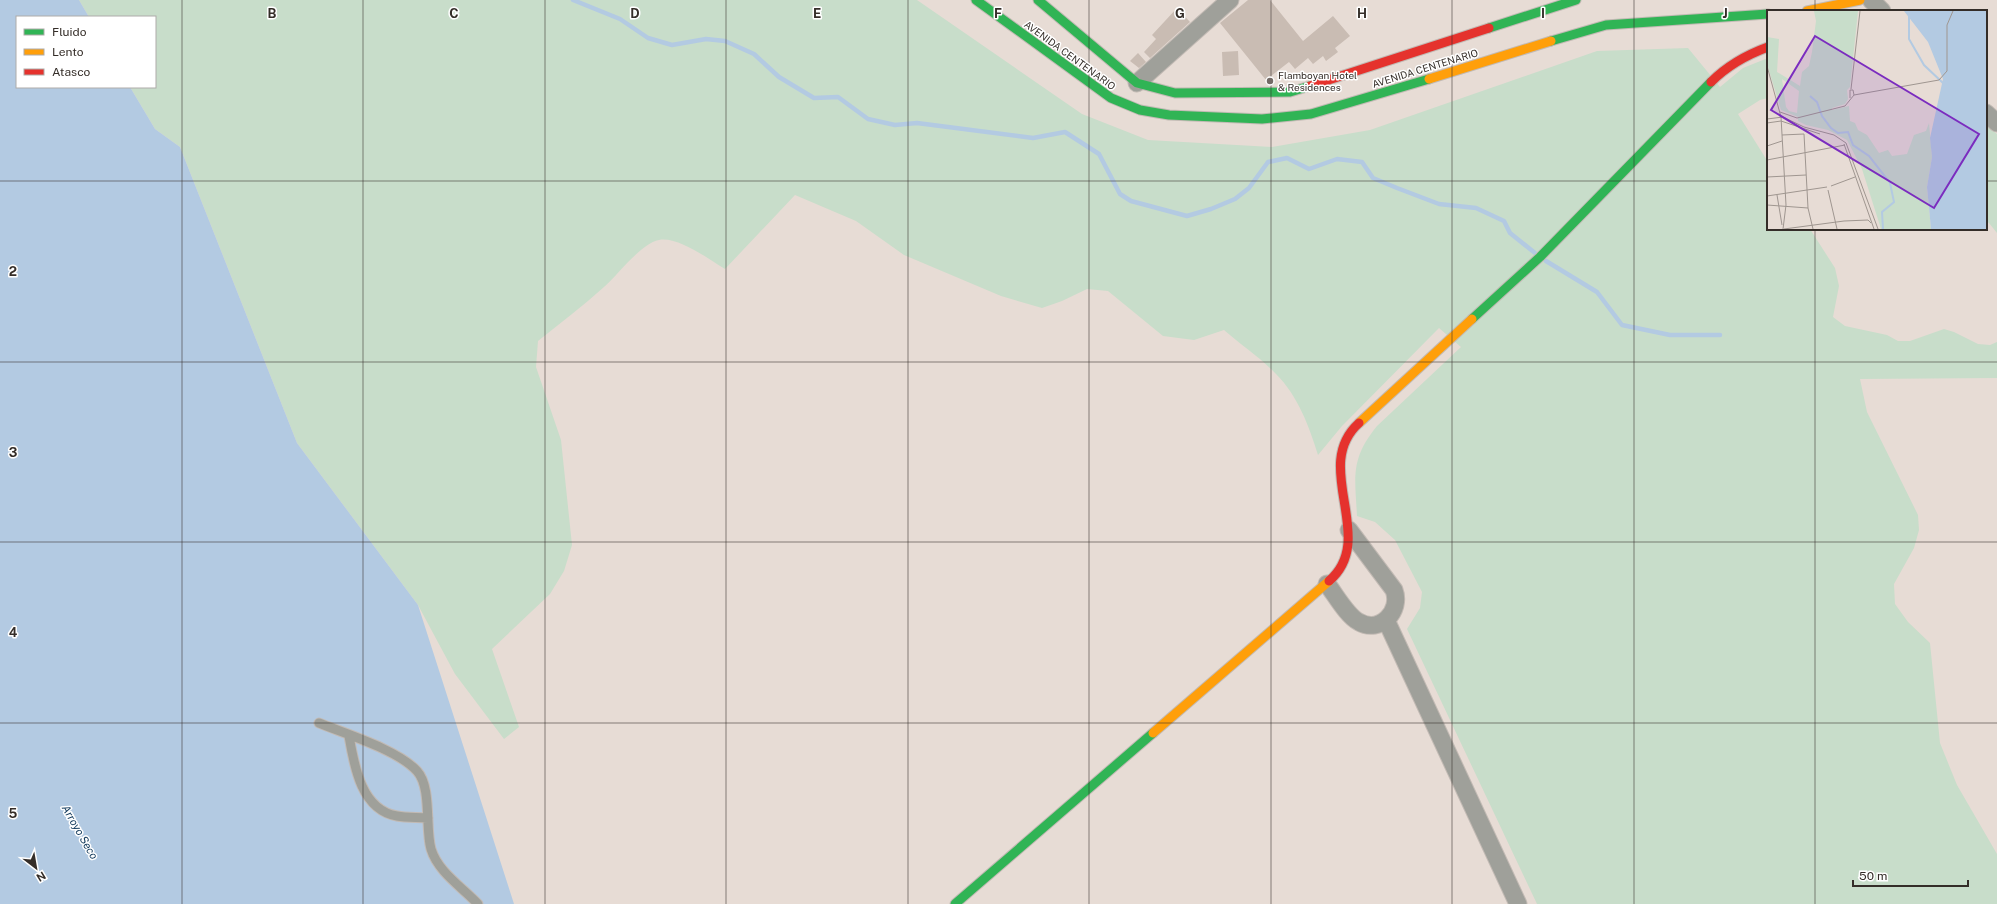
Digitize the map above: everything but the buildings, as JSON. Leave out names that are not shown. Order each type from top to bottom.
[{"type":"main road","name":"AVENIDA CENTENARIO","points":[[976,0],[1110,98],[1140,110],[1169,114],[1262,119],[1311,114],[1606,25],[1767,14]]},
{"type":"main road","name":"AVENIDA CENTENARIO","points":[[1038,0],[1137,83],[1175,93],[1290,92],[1576,0]]},
{"type":"main road","points":[[1812,10],[1860,0]]},
{"type":"main road","points":[[955,904],[1338,573],[1348,555],[1349,530],[1338,466],[1344,442],[1354,426],[1540,257],[1722,72],[1748,54],[1767,47]]},
{"type":"street","points":[[1137,83],[1230,0]]},
{"type":"street","points":[[1871,0],[1881,10]]},
{"type":"street","points":[[1987,114],[1997,123]]},
{"type":"street","points":[[1327,584],[1358,622],[1370,625],[1386,620],[1396,606],[1394,590],[1349,530]]},
{"type":"street","points":[[1386,620],[1518,904]]},
{"type":"lane","points":[[318,723],[388,752],[418,772],[422,780],[428,818],[430,848],[438,866],[478,904]]},
{"type":"lane","points":[[349,736],[358,778],[371,800],[385,812],[396,816],[428,818]]},
{"type":"green space","points":[[79,0],[917,0],[1082,114],[1148,140],[1272,147],[1370,130],[1597,51],[1688,48],[1720,87],[1743,68],[1767,58],[1767,98],[1760,100],[1738,114],[1767,160],[1767,230],[1811,230],[1835,268],[1839,286],[1833,317],[1845,326],[1887,335],[1898,341],[1910,341],[1944,329],[1954,332],[1978,344],[1990,345],[1997,342],[1997,378],[1860,379],[1867,412],[1918,515],[1919,530],[1914,548],[1894,584],[1895,604],[1908,622],[1930,643],[1940,743],[1957,785],[1997,854],[1997,904],[1537,904],[1407,629],[1420,608],[1422,592],[1395,540],[1375,522],[1357,516],[1355,490],[1356,469],[1362,448],[1368,438],[1377,426],[1461,347],[1439,328],[1342,426],[1318,455],[1302,412],[1291,392],[1264,362],[1224,330],[1194,340],[1163,336],[1108,291],[1087,289],[1062,301],[1042,308],[1001,296],[904,255],[856,221],[795,195],[725,269],[684,245],[667,240],[659,240],[644,247],[596,294],[538,341],[536,367],[561,440],[572,545],[564,571],[550,594],[492,649],[519,727],[504,739],[455,674],[418,605],[297,443],[180,147],[155,129],[131,88],[156,88],[156,16],[88,16]]},
{"type":"green space","points":[[1987,125],[1997,134],[1997,233],[1987,222]]},
{"type":"water","name":"Arroyo Seco","points":[[0,0],[79,0],[88,16],[16,16],[16,88],[131,88],[155,129],[180,147],[297,443],[418,605],[514,904],[0,904]]},
{"type":"waterway","points":[[573,0],[620,19],[648,38],[672,45],[706,39],[725,41],[754,54],[779,77],[814,98],[838,97],[868,119],[895,125],[917,123],[1033,138],[1065,132],[1099,154],[1120,194],[1131,201],[1187,216],[1211,209],[1235,199],[1249,188],[1268,162],[1287,158],[1309,169],[1337,159],[1362,162],[1373,178],[1439,204],[1476,208],[1504,221],[1510,233],[1535,253]]},
{"type":"waterway","points":[[1546,261],[1597,292],[1622,325],[1670,335],[1720,335]]},
{"type":"traffic: fast","points":[[976,0],[1111,98],[1140,110],[1169,115],[1262,119],[1311,114],[1429,79]]},
{"type":"traffic: fast","points":[[1038,0],[1137,83],[1175,93],[1290,92],[1310,86]]},
{"type":"traffic: fast","points":[[1489,28],[1576,0]]},
{"type":"traffic: fast","points":[[1551,41],[1606,25],[1767,14]]},
{"type":"traffic: fast","points":[[1472,319],[1540,257],[1711,82]]},
{"type":"traffic: fast","points":[[955,904],[1153,733]]},
{"type":"traffic: slow","points":[[1812,10],[1860,0]]},
{"type":"traffic: slow","points":[[1429,79],[1551,41]]},
{"type":"traffic: slow","points":[[1359,423],[1472,319]]},
{"type":"traffic: slow","points":[[1153,733],[1329,581]]},
{"type":"traffic: jam","points":[[1310,86],[1489,28]]},
{"type":"traffic: jam","points":[[1711,82],[1737,62],[1767,47]]},
{"type":"traffic: jam","points":[[1329,581],[1343,564],[1348,544],[1348,524],[1341,481],[1341,460],[1346,441],[1359,423]]},
{"type":"place","name":"Flamboyan Hotel & Residences","points":[[1270,81]]}]
